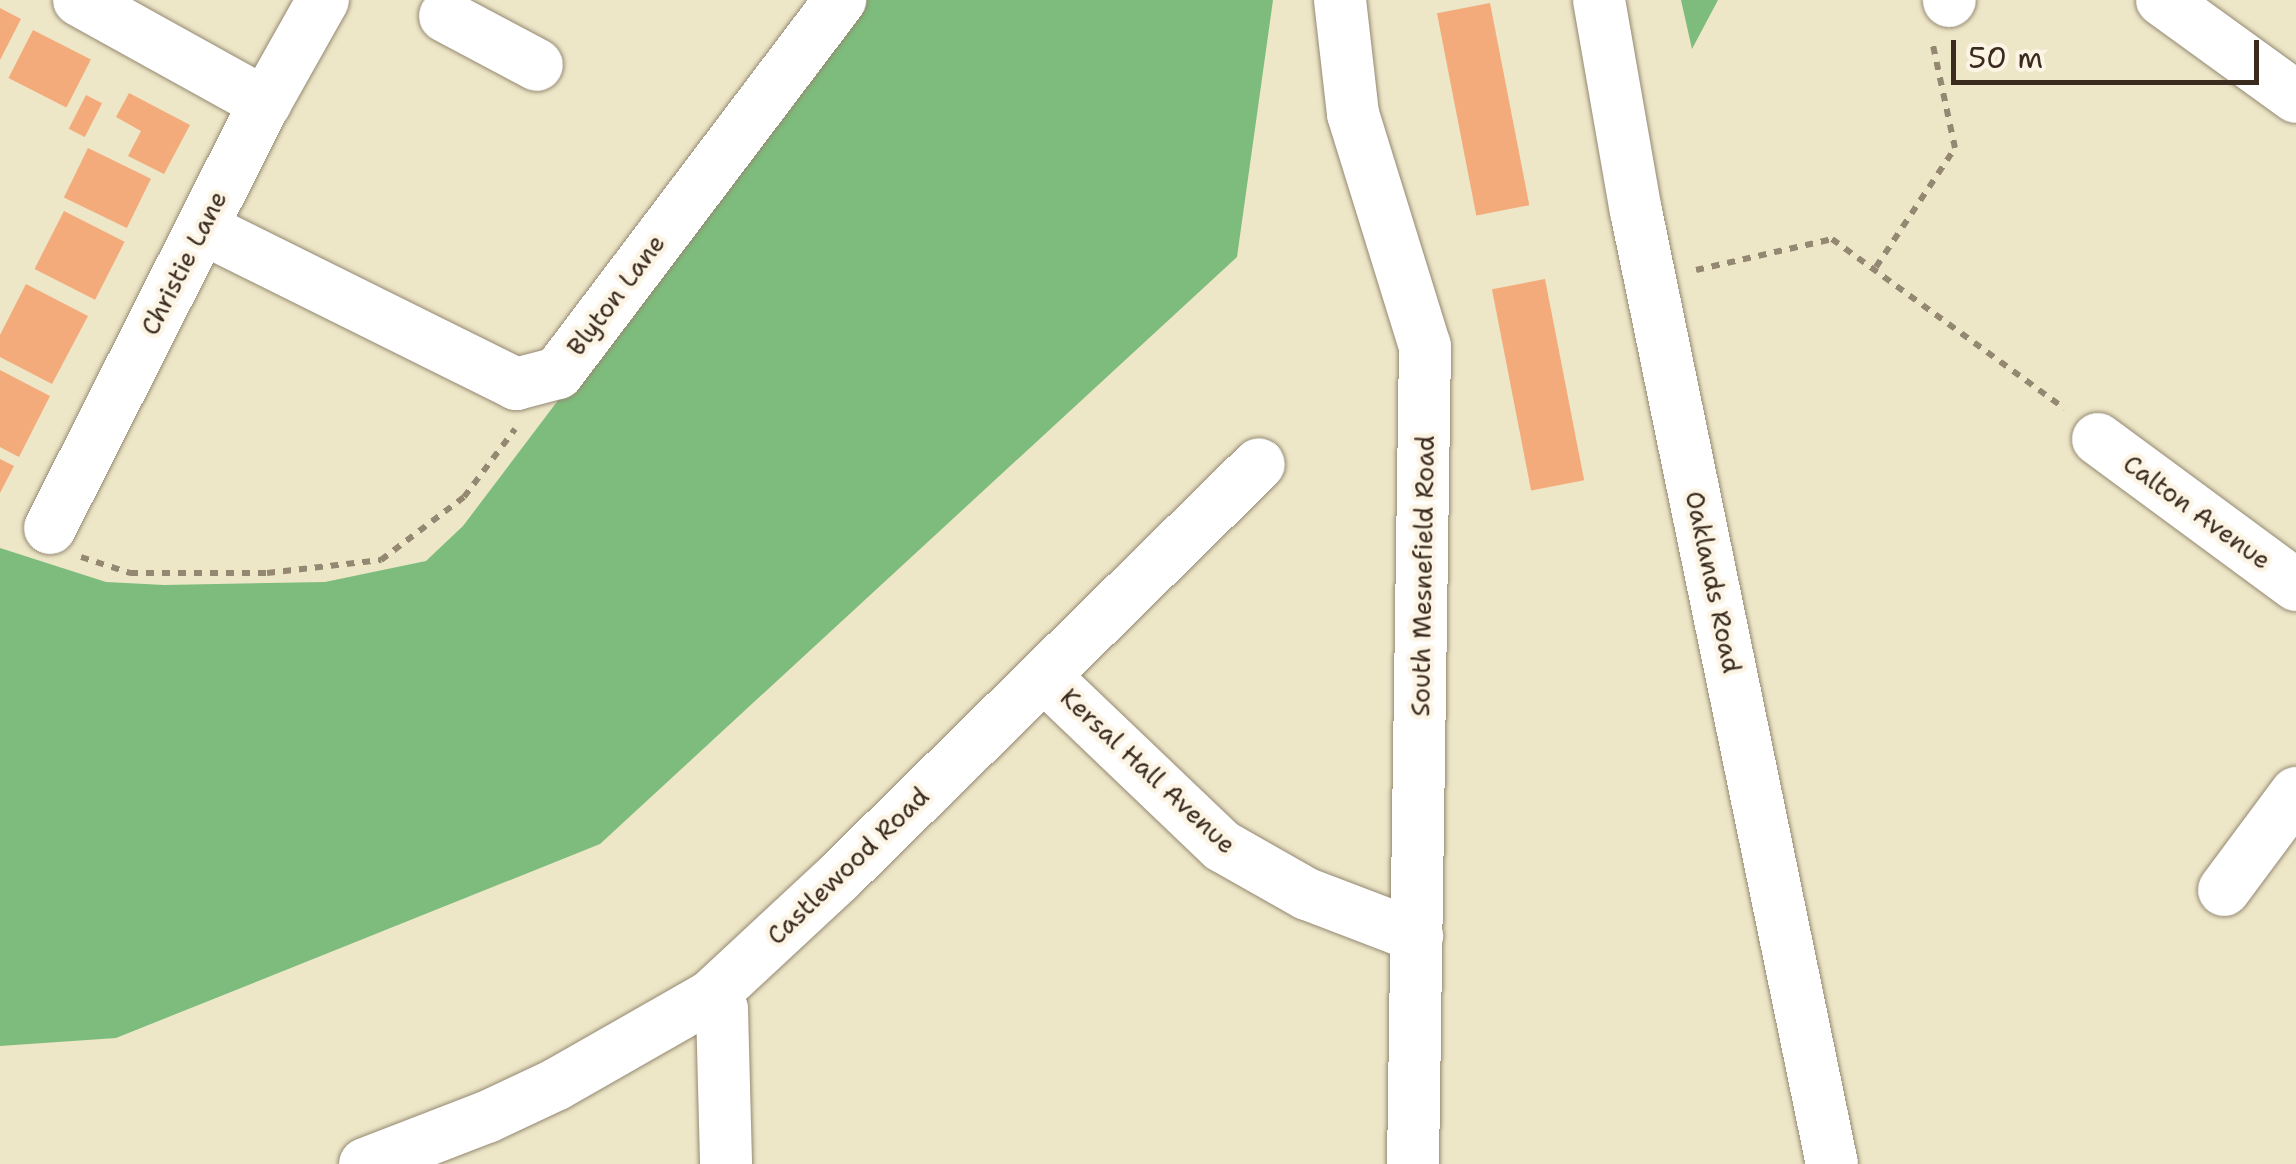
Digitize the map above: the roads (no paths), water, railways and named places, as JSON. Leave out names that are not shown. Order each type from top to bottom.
[{"type":"street","points":[[80,0],[265,103]]},
{"type":"street","name":"Christie Lane","points":[[50,528],[265,103],[323,0]]},
{"type":"street","name":"Blyton Lane","points":[[202,228],[516,384],[558,372],[840,0]]},
{"type":"street","name":"South Mesnefield Road","points":[[1340,0],[1353,114],[1395,259],[1426,346],[1413,1164]]},
{"type":"street","name":"Oaklands Road","points":[[1599,0],[1651,280],[1832,1164]]},
{"type":"street","points":[[2162,0],[2296,98]]},
{"type":"street","points":[[445,16],[537,64]]},
{"type":"street","name":"Calton Avenue","points":[[2098,439],[2296,585]]},
{"type":"street","name":"Castlewood Road","points":[[365,1164],[469,1125],[558,1084],[711,996],[1259,464]]},
{"type":"street","name":"Kersal Hall Avenue","points":[[1044,676],[1222,846],[1307,894],[1417,936]]},
{"type":"street","points":[[2224,890],[2296,793]]},
{"type":"street","points":[[711,996],[722,1009],[726,1164]]}]
